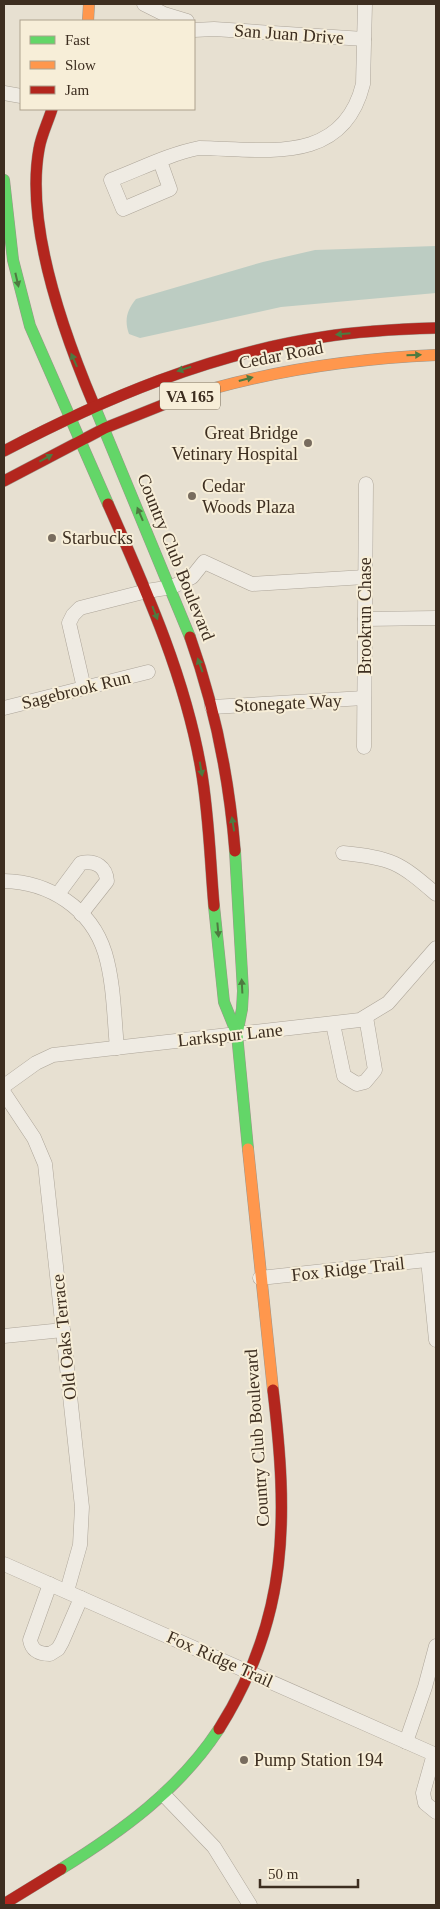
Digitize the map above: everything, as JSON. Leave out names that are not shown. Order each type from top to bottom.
[{"type":"street","points":[[88,20],[89,4]]},
{"type":"street","points":[[144,4],[164,14],[184,20]]},
{"type":"street","points":[[160,161],[199,148],[294,149],[315,144],[331,136],[343,126],[353,113],[360,96],[363,84],[365,4]]},
{"type":"street","name":"San Juan Drive","points":[[195,23],[214,29]]},
{"type":"street","name":"San Juan Drive","points":[[195,30],[214,29],[364,39]]},
{"type":"street","points":[[4,93],[20,96]]},
{"type":"street","name":"Country Club Boulevard","points":[[51,110],[42,128],[34,161],[31,186],[37,236],[49,295],[58,324],[104,429],[159,589],[199,762],[207,810],[224,1002],[237,1034]]},
{"type":"street","name":"Country Club Boulevard","points":[[4,180],[8,228],[23,302],[30,326],[80,440],[159,589],[207,685],[212,707],[236,841],[243,1002],[237,1034],[278,1451],[283,1523],[273,1599],[262,1640],[222,1724],[189,1769],[164,1795],[130,1824],[4,1904]]},
{"type":"street","name":"Cedar Road","points":[[4,451],[93,404],[189,368],[274,346],[335,335],[436,328]]},
{"type":"street","name":"Cedar Road","points":[[4,481],[80,440],[185,397],[278,372],[373,358],[436,355]]},
{"type":"street","name":"Brookrun Chase","points":[[364,747],[366,484]]},
{"type":"street","points":[[84,688],[69,623],[73,614],[80,608],[159,589],[192,577],[204,562],[252,584],[365,577]]},
{"type":"street","points":[[365,619],[436,618]]},
{"type":"street","name":"Sagebrook Run","points":[[4,708],[148,672]]},
{"type":"street","name":"Stonegate Way","points":[[212,707],[364,698]]},
{"type":"street","points":[[343,854],[367,856],[398,863],[436,894]]},
{"type":"street","points":[[58,894],[82,863],[89,862],[102,867],[106,873],[107,881],[81,914]]},
{"type":"street","points":[[4,881],[31,884],[58,894],[91,924],[105,953],[110,973],[117,1048]]},
{"type":"street","name":"Larkspur Lane","points":[[4,1086],[36,1063],[53,1055],[333,1024],[366,1018],[388,1003],[436,948]]},
{"type":"street","points":[[333,1024],[344,1076],[357,1084],[364,1082],[375,1070],[366,1018]]},
{"type":"street","name":"Old Oaks Terrace","points":[[4,1093],[34,1138],[45,1164],[82,1516],[80,1545],[67,1591]]},
{"type":"street","points":[[432,1260],[436,1340]]},
{"type":"street","name":"Fox Ridge Trail","points":[[260,1278],[432,1260]]},
{"type":"street","points":[[4,1336],[63,1330]]},
{"type":"street","name":"Fox Ridge Trail","points":[[4,1564],[435,1754]]},
{"type":"street","points":[[50,1584],[30,1640],[31,1646],[36,1652],[50,1654],[58,1649],[81,1598]]},
{"type":"street","points":[[406,1742],[425,1687],[436,1646]]},
{"type":"street","points":[[435,1754],[422,1793],[425,1804],[436,1812]]},
{"type":"street","points":[[164,1795],[214,1847],[250,1905]]},
{"type":"shaded area","points":[[436,246],[436,293],[281,307],[140,338],[129,334],[127,329],[127,315],[136,299],[263,262],[315,250]]},
{"type":"traffic: fast","points":[[4,180],[13,260],[30,326],[108,504]]},
{"type":"traffic: fast","points":[[94,405],[190,637]]},
{"type":"traffic: fast","points":[[235,851],[243,991],[237,1034]]},
{"type":"traffic: fast","points":[[214,906],[224,1002],[237,1034],[248,1149]]},
{"type":"traffic: fast","points":[[61,1869],[106,1840],[148,1808],[186,1771],[219,1729]]},
{"type":"traffic: slow","points":[[88,20],[89,4]]},
{"type":"traffic: slow","points":[[175,400],[239,382],[304,368],[369,360],[436,355]]},
{"type":"traffic: slow","points":[[248,1149],[273,1390]]},
{"type":"traffic: jam","points":[[52,110],[39,149],[36,179],[37,212],[42,245],[60,313],[82,377],[94,405]]},
{"type":"traffic: jam","points":[[4,451],[81,413],[159,380],[240,355],[281,345],[337,335],[436,328]]},
{"type":"traffic: jam","points":[[4,481],[105,428],[175,400]]},
{"type":"traffic: jam","points":[[108,504],[163,634],[175,667],[194,734],[204,786],[208,820],[214,906]]},
{"type":"traffic: jam","points":[[190,637],[207,690],[220,742],[229,796],[235,851]]},
{"type":"traffic: jam","points":[[219,1729],[242,1687],[260,1646],[271,1606],[278,1565],[281,1523],[281,1480],[273,1390]]},
{"type":"traffic: jam","points":[[4,1904],[61,1869]]},
{"type":"place","name":"Great Bridge Vetinary Hospital","points":[[308,443]]},
{"type":"place","name":"Cedar Woods Plaza","points":[[192,496]]},
{"type":"place","name":"Starbucks","points":[[52,538]]},
{"type":"place","name":"Pump Station 194","points":[[244,1760]]}]
